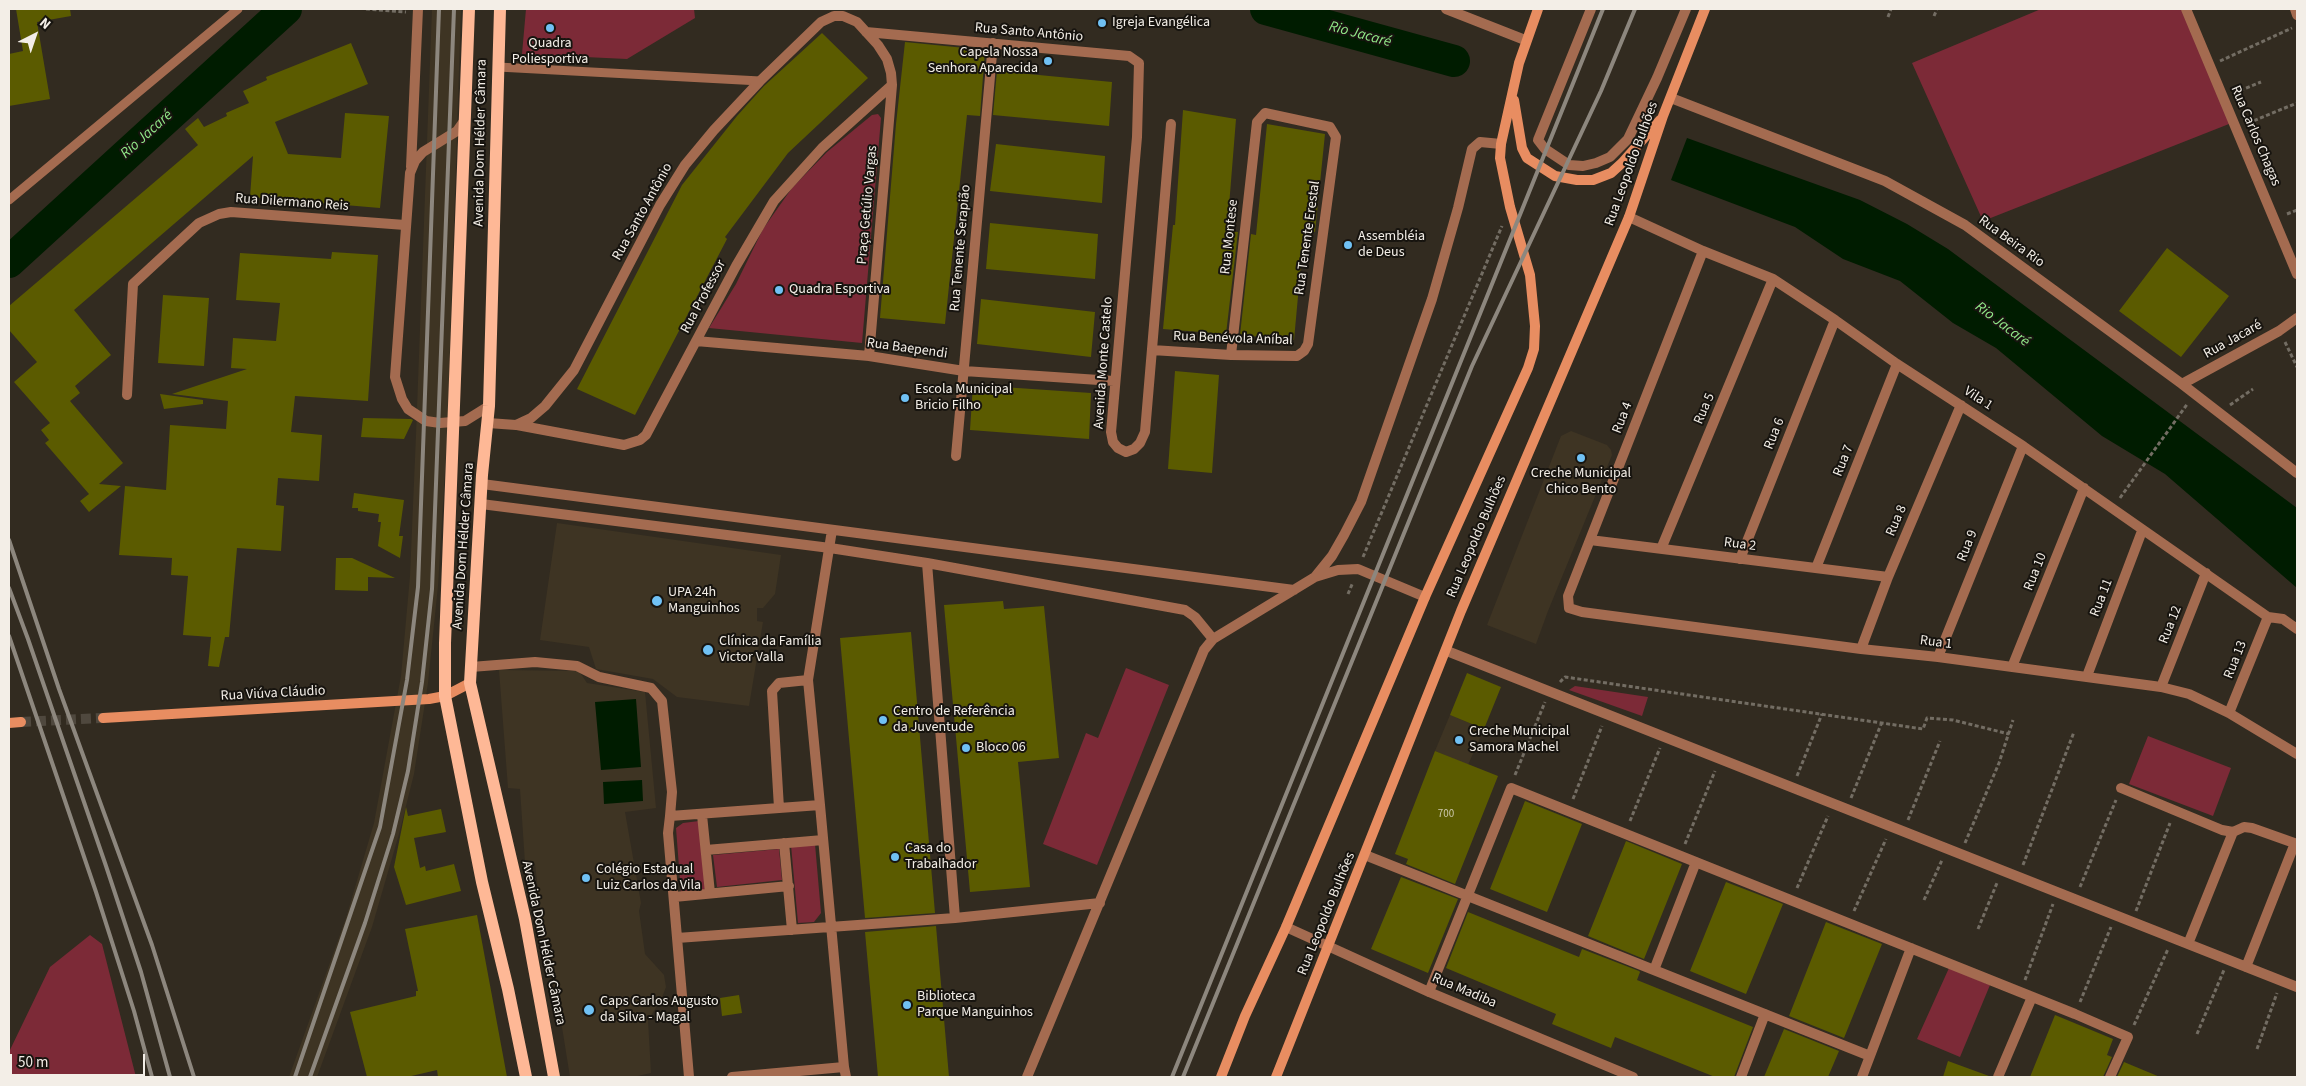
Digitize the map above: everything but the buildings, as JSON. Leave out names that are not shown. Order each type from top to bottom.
[{"type":"main road","name":"Avenida Dom Hélder Câmara","points":[[469,9],[455,423],[445,643],[445,696],[482,882],[508,989],[526,1077]]},
{"type":"main road","name":"Avenida Dom Hélder Câmara","points":[[500,9],[490,406],[482,484],[470,683],[525,919],[554,1077]]},
{"type":"main road","name":"Rua Leopoldo Bulhões","points":[[1221,1077],[1245,1016],[1286,927],[1426,598],[1528,368],[1534,349],[1535,326],[1530,275],[1510,207],[1500,158],[1501,144],[1525,40],[1538,9]]},
{"type":"main road","name":"Rua Leopoldo Bulhões","points":[[1276,1077],[1447,651],[1461,611],[1629,217],[1663,116],[1705,9]]},
{"type":"main road","points":[[1513,96],[1522,148],[1528,158],[1555,176],[1577,180],[1593,180],[1611,173],[1663,116]]},
{"type":"main road","name":"Rua Viúva Cláudio","points":[[103,718],[430,699],[445,696],[470,683]]},
{"type":"main road","points":[[9,723],[21,722]]},
{"type":"street","points":[[1446,9],[1525,40]]},
{"type":"street","points":[[1591,9],[1538,140],[1545,149],[1569,165],[1583,166],[1596,164],[1610,157],[1628,139],[1658,78],[1686,9]]},
{"type":"street","name":"Rua Carlos Chagas","points":[[2186,9],[2297,274]]},
{"type":"street","points":[[2294,9],[2297,15]]},
{"type":"street","points":[[418,11],[410,173],[395,377],[397,388],[408,408],[426,421],[455,423],[475,417],[490,406]]},
{"type":"street","name":"Rua Santo Antônio","points":[[516,425],[531,418],[545,406],[574,370],[660,205],[685,165],[714,130],[760,81],[821,22],[834,16],[843,16],[857,22],[887,59],[892,85]]},
{"type":"street","name":"Rua Santo Antônio","points":[[866,32],[1129,56]]},
{"type":"street","name":"Rua Tenente Serapião","points":[[956,456],[993,43]]},
{"type":"street","name":"Avenida Monte Castelo","points":[[1129,56],[1138,63],[1137,138],[1114,381],[1111,432],[1113,442],[1118,448],[1126,452],[1134,449],[1140,443],[1144,432],[1171,124]]},
{"type":"street","name":"Rua Professor","points":[[516,425],[624,445],[640,440],[646,435],[755,232],[774,201],[822,148],[892,85]]},
{"type":"street","name":"Praça Getúlio Vargas","points":[[869,356],[892,85]]},
{"type":"street","name":"Rua Beira Rio","points":[[1671,98],[1886,181],[1932,205],[1965,225],[2182,384],[2297,473]]},
{"type":"street","name":"Rua Tenente Erestal","points":[[1257,122],[1265,113],[1330,127],[1336,137],[1308,344]]},
{"type":"street","points":[[410,173],[415,161],[423,152],[457,131],[464,121]]},
{"type":"street","name":"Rua Montese","points":[[1231,356],[1257,122]]},
{"type":"street","points":[[1315,577],[1332,556],[1361,502],[1432,300],[1458,208],[1472,149],[1480,142],[1501,144]]},
{"type":"street","name":"Rua Dilermano Reis","points":[[127,395],[133,284],[199,223],[219,214],[230,212],[406,225]]},
{"type":"street","name":"Vila 1","points":[[1629,217],[1703,251],[1773,279],[1897,364],[2023,446],[2142,531],[2268,617],[2283,619],[2297,630]]},
{"type":"street","name":"Rua 4","points":[[1568,596],[1703,251]]},
{"type":"street","name":"Rua 5","points":[[1662,549],[1773,279]]},
{"type":"street","name":"Rua Jacaré","points":[[2182,384],[2279,331],[2297,318]]},
{"type":"street","name":"Rua 6","points":[[1740,559],[1835,320]]},
{"type":"street","name":"Rua Baependi","points":[[696,341],[869,356],[964,371],[1114,381]]},
{"type":"street","name":"Rua Benévola Aníbal","points":[[1152,350],[1231,356],[1297,356],[1304,351],[1308,344]]},
{"type":"street","name":"Rua 7","points":[[1816,568],[1897,364]]},
{"type":"street","name":"Rua 8","points":[[1861,649],[1888,577],[1961,404]]},
{"type":"street","points":[[488,424],[516,425]]},
{"type":"street","name":"Rua 9","points":[[1938,657],[2023,446]]},
{"type":"street","points":[[482,484],[1294,590]]},
{"type":"street","name":"Rua 10","points":[[2012,667],[2084,488]]},
{"type":"street","points":[[481,504],[830,548],[927,563],[1185,610],[1195,617],[1212,639]]},
{"type":"street","points":[[732,1077],[845,1072],[808,680],[832,530]]},
{"type":"street","name":"Rua 11","points":[[2087,676],[2142,531]]},
{"type":"street","name":"Rua 2","points":[[1590,540],[1888,577]]},
{"type":"street","points":[[927,563],[955,918]]},
{"type":"street","points":[[1027,1077],[1200,657],[1212,639],[1315,577],[1338,570],[1358,569],[1426,598]]},
{"type":"street","name":"Rua 12","points":[[2161,687],[2206,573]]},
{"type":"street","name":"Rua 1","points":[[1568,596],[1570,608],[1582,612],[2161,687],[2189,694],[2228,713],[2297,754]]},
{"type":"street","name":"Rua 13","points":[[2228,713],[2268,617]]},
{"type":"street","points":[[1447,651],[2297,987]]},
{"type":"street","points":[[471,667],[535,662],[577,666],[599,677],[651,688],[659,695],[662,701],[672,792],[668,833],[689,1077]]},
{"type":"street","points":[[779,808],[772,691],[779,683],[808,680]]},
{"type":"street","points":[[1429,992],[1510,788],[2075,1014],[2128,1037],[2110,1077]]},
{"type":"street","points":[[2121,788],[2222,830],[2233,832],[2244,827],[2252,828],[2296,844],[2246,967]]},
{"type":"street","points":[[670,816],[820,805]]},
{"type":"street","points":[[702,815],[710,893]]},
{"type":"street","points":[[2188,944],[2233,832]]},
{"type":"street","points":[[706,850],[823,840]]},
{"type":"street","points":[[784,843],[792,930]]},
{"type":"street","points":[[1365,855],[1870,1056]]},
{"type":"street","points":[[1654,970],[1696,862]]},
{"type":"street","points":[[674,897],[789,886]]},
{"type":"street","points":[[677,938],[955,918],[1100,903]]},
{"type":"street","name":"Rua Madiba","points":[[1286,927],[1429,992],[1633,1077]]},
{"type":"street","points":[[1862,1077],[1911,948]]},
{"type":"street","points":[[1998,1077],[2032,997]]},
{"type":"street","points":[[1741,1077],[1765,1014]]},
{"type":"lane","points":[[9,200],[238,9]]},
{"type":"lane","points":[[498,67],[760,81]]},
{"type":"path","points":[[366,9],[418,11]]},
{"type":"path","points":[[1888,17],[1891,9]]},
{"type":"path","points":[[1934,16],[1937,9]]},
{"type":"path","points":[[2210,65],[2297,26]]},
{"type":"path","points":[[2224,97],[2261,82]]},
{"type":"path","points":[[2236,128],[2297,104]]},
{"type":"path","points":[[1348,594],[1510,207]]},
{"type":"path","points":[[2279,331],[2297,367]]},
{"type":"path","points":[[2219,413],[2253,389]]},
{"type":"path","points":[[2112,508],[2182,412]]},
{"type":"path","points":[[1510,788],[1551,692],[1565,677],[1923,729],[1927,718],[1954,720],[2009,734]]},
{"type":"path","points":[[1568,811],[1607,714]]},
{"type":"path","points":[[1792,787],[1822,714]]},
{"type":"path","points":[[1961,854],[2013,720]]},
{"type":"path","points":[[1847,809],[1882,722]]},
{"type":"path","points":[[2019,877],[2074,732]]},
{"type":"path","points":[[1625,833],[1664,737]]},
{"type":"path","points":[[1904,832],[1940,741]]},
{"type":"path","points":[[1680,856],[1720,759]]},
{"type":"path","points":[[2075,899],[2121,788]]},
{"type":"path","points":[[1792,900],[1833,804]]},
{"type":"path","points":[[2132,922],[2175,811]]},
{"type":"path","points":[[1849,923],[1891,827]]},
{"type":"path","points":[[1924,900],[1946,848]]},
{"type":"path","points":[[1978,929],[2003,871]]},
{"type":"path","points":[[2020,992],[2057,892]]},
{"type":"path","points":[[2075,1014],[2116,915]]},
{"type":"path","points":[[2128,1037],[2173,938]]},
{"type":"path","points":[[2197,1034],[2228,960]]},
{"type":"path","points":[[2257,1049],[2282,981]]},
{"type":"shaded area","points":[[432,9],[461,9],[447,438],[438,586],[428,683],[414,774],[372,927],[317,1077],[289,1077],[346,918],[374,823],[401,676],[410,576]]},
{"type":"shaded area","points":[[526,9],[694,9],[695,18],[627,59],[522,54]]},
{"type":"shaded area","points":[[2041,9],[2184,9],[2234,122],[1983,221],[1912,63]]},
{"type":"shaded area","points":[[878,114],[881,118],[862,343],[709,328],[736,284],[763,229],[792,188],[827,152],[872,115]]},
{"type":"shaded area","points":[[1571,431],[1607,445],[1612,455],[1536,644],[1487,625],[1561,436]]},
{"type":"shaded area","name":"UPA 24h Manguinhos","points":[[557,523],[781,555],[775,594],[763,608],[757,608],[757,621],[763,622],[749,706],[677,697],[653,679],[596,669],[589,647],[540,640]]},
{"type":"shaded area","points":[[1126,668],[1169,685],[1097,865],[1043,844],[1086,733],[1098,738]]},
{"type":"shaded area","name":"Colégio Estadual Luiz Carlos da Vila","points":[[499,670],[579,671],[587,683],[645,692],[656,808],[625,812],[641,903],[639,911],[645,954],[664,975],[666,987],[661,1000],[648,1020],[651,1073],[633,1077],[570,1077],[558,1002],[545,950],[535,864],[525,863],[520,789],[508,788]]},
{"type":"shaded area","points":[[1575,686],[1648,697],[1642,716],[1569,690]]},
{"type":"shaded area","name":"Creche Municipal Samora Machel","points":[[1450,715],[1484,729],[1468,765],[1435,751]]},
{"type":"shaded area","points":[[2148,736],[2231,768],[2213,816],[2129,784]]},
{"type":"shaded area","points":[[699,821],[706,891],[681,893],[676,828],[683,823]]},
{"type":"shaded area","points":[[815,844],[821,913],[814,922],[798,923],[791,845]]},
{"type":"shaded area","points":[[779,849],[782,880],[717,887],[713,855]]},
{"type":"shaded area","points":[[90,935],[102,944],[136,1077],[9,1077],[9,1052],[50,967]]},
{"type":"shaded area","points":[[1949,968],[1990,985],[1960,1057],[1917,1039]]},
{"type":"water","name":"Rio Jacaré","points":[[1687,138],[1860,200],[1907,224],[1948,249],[2297,508],[2297,588],[2165,474],[2102,436],[1996,348],[1953,323],[1900,281],[1843,259],[1795,227],[1671,180]]},
{"type":"water","points":[[636,699],[641,767],[601,770],[595,702]]},
{"type":"water","points":[[642,780],[643,801],[604,804],[603,782]]},
{"type":"waterway","name":"Rio Jacaré","points":[[9,262],[286,9]]},
{"type":"waterway","name":"Rio Jacaré","points":[[1266,9],[1454,61]]},
{"type":"tunnel","points":[[21,722],[103,718]]},
{"type":"railway","points":[[295,1077],[380,827],[407,680],[418,587],[439,9]]},
{"type":"railway","points":[[310,1077],[365,923],[393,834],[408,771],[422,682],[432,589],[454,9]]},
{"type":"railway","points":[[1172,1077],[1603,9]]},
{"type":"railway","points":[[1183,1077],[1472,366],[1601,91],[1635,9]]},
{"type":"railway","points":[[9,540],[59,689],[152,945],[194,1077]]},
{"type":"railway","points":[[9,588],[141,972],[170,1077]]},
{"type":"railway","points":[[9,636],[96,892],[134,1011],[152,1077]]},
{"type":"place","name":"Igreja Evangélica","points":[[1102,23]]},
{"type":"place","name":"Quadra Poliesportiva","points":[[550,28]]},
{"type":"place","name":"Capela Nossa Senhora Aparecida","points":[[1048,61]]},
{"type":"place","name":"Assembléia de Deus","points":[[1348,245]]},
{"type":"place","name":"Quadra Esportiva","points":[[779,290]]},
{"type":"place","name":"Escola Municipal Bricio Filho","points":[[905,398]]},
{"type":"place","name":"Creche Municipal Chico Bento","points":[[1581,458]]},
{"type":"place","name":"UPA 24h Manguinhos","points":[[657,601]]},
{"type":"place","name":"Clínica da Família Victor Valla","points":[[708,650]]},
{"type":"place","name":"Centro de Referência da Juventude","points":[[883,720]]},
{"type":"place","name":"Creche Municipal Samora Machel","points":[[1459,740]]},
{"type":"place","name":"Bloco 06","points":[[966,748]]},
{"type":"place","name":"Casa do Trabalhador","points":[[895,857]]},
{"type":"place","name":"Colégio Estadual Luiz Carlos da Vila","points":[[586,878]]},
{"type":"place","name":"Biblioteca Parque Manguinhos","points":[[907,1005]]},
{"type":"place","name":"Caps Carlos Augusto da Silva - Magal","points":[[589,1010]]}]
